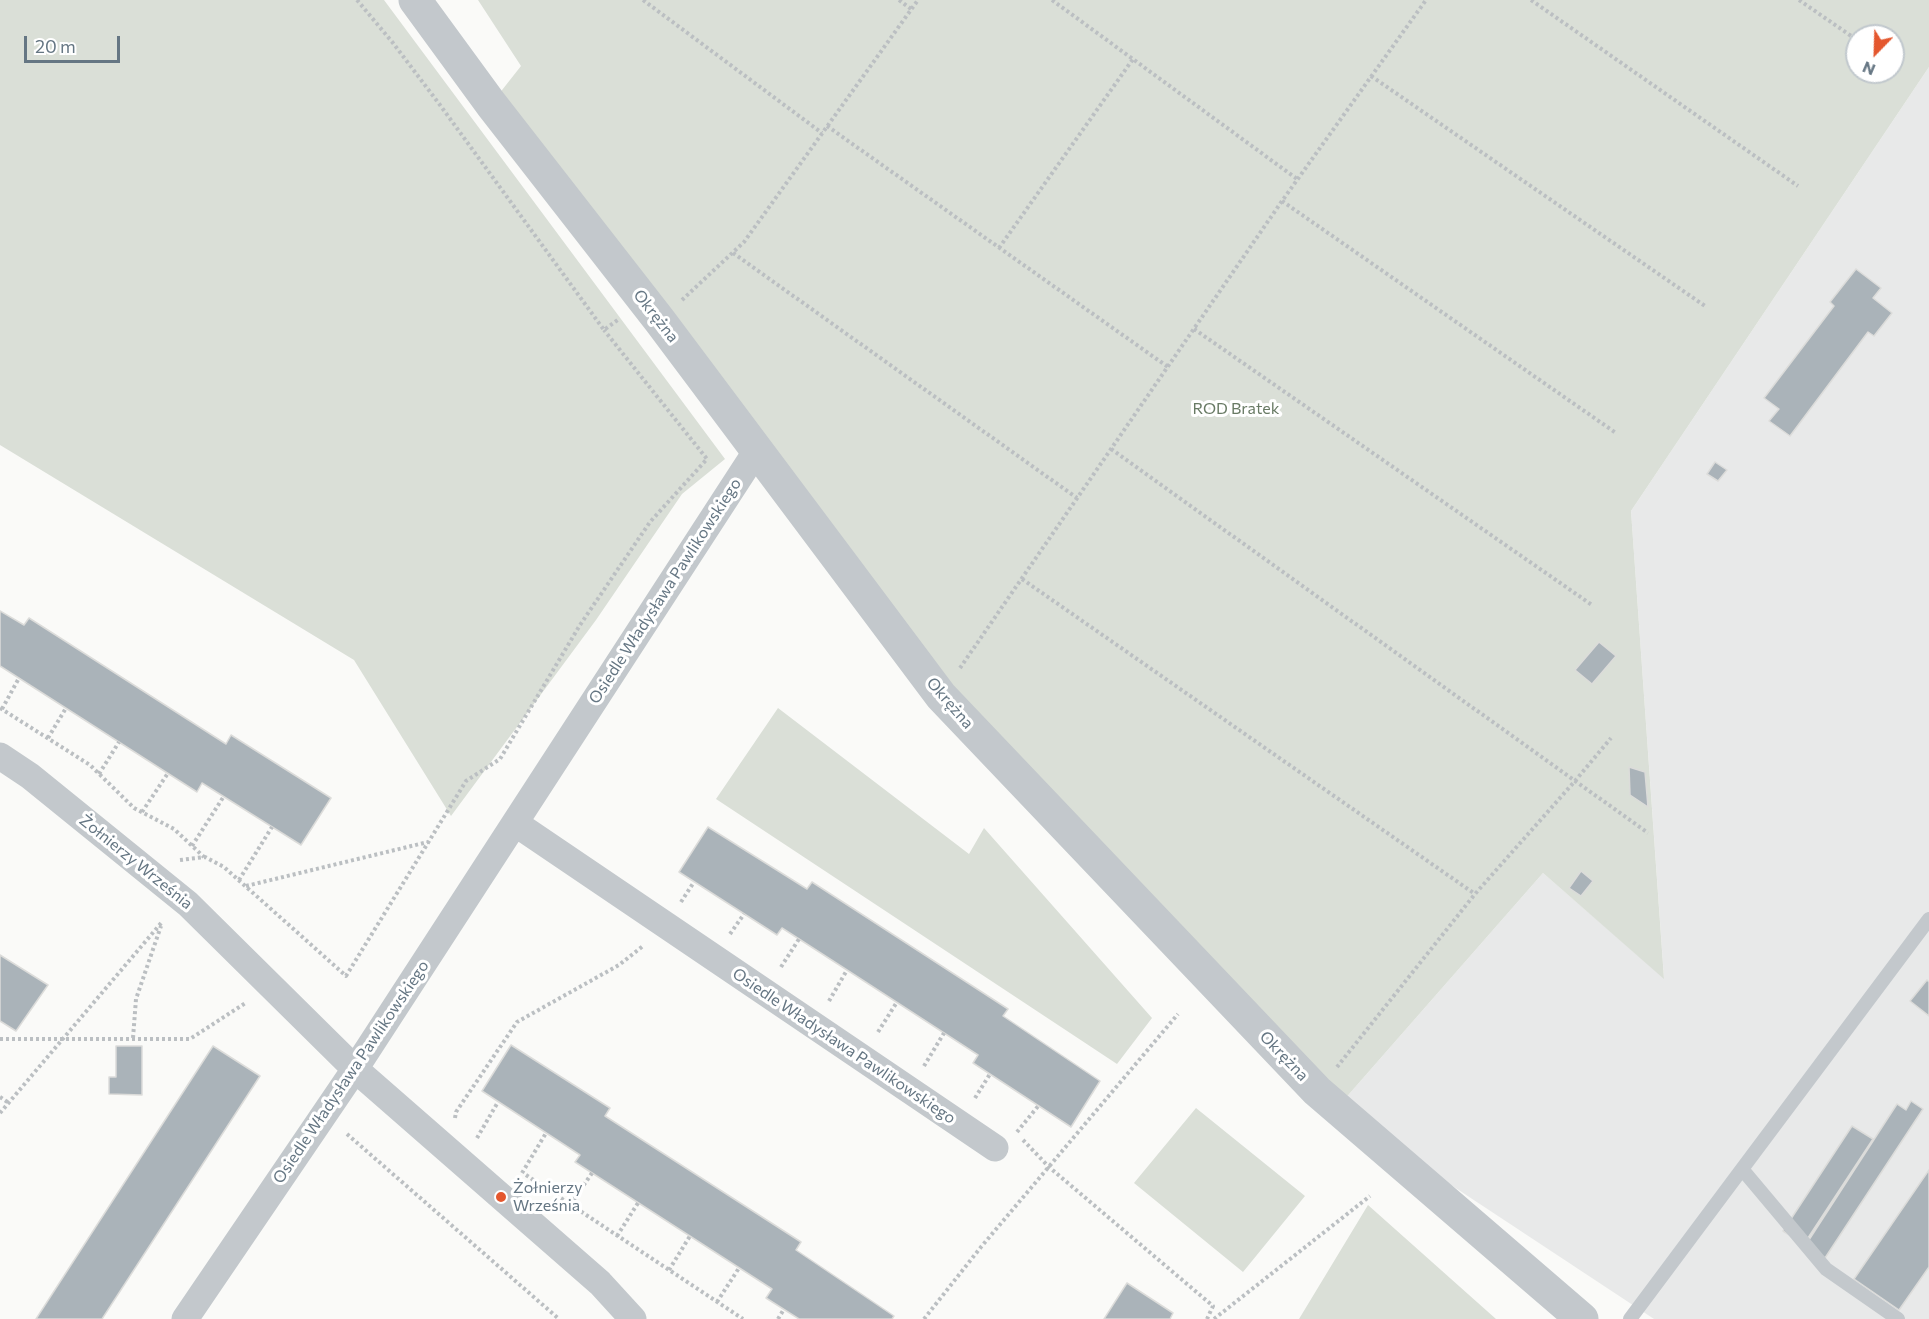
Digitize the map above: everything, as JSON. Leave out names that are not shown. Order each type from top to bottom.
[{"type":"street","name":"Okrężna","points":[[415,0],[491,104],[660,321],[941,696],[1317,1091],[1582,1319]]},
{"type":"street","name":"Osiedle Władysława Pawlikowskiego","points":[[185,1319],[355,1069],[757,450]]},
{"type":"street","name":"Żołnierzy Września","points":[[0,756],[30,776],[188,904],[355,1069],[600,1283],[633,1319]]},
{"type":"street","name":"Osiedle Władysława Pawlikowskiego","points":[[515,823],[673,916],[1006,1140]]},
{"type":"lane","points":[[1630,1319],[1929,919]]},
{"type":"lane","points":[[1742,1169],[1827,1269],[1898,1319]]},
{"type":"path","points":[[643,0],[822,133]]},
{"type":"path","points":[[899,0],[911,9]]},
{"type":"path","points":[[660,321],[744,242],[918,0]]},
{"type":"path","points":[[1052,0],[1297,179]]},
{"type":"path","points":[[941,696],[1297,179],[1426,0]]},
{"type":"path","points":[[1530,0],[1798,186]]},
{"type":"path","points":[[1799,0],[1845,32]]},
{"type":"path","points":[[999,248],[1133,59]]},
{"type":"path","points":[[1371,76],[1705,306]]},
{"type":"path","points":[[827,126],[1167,367]]},
{"type":"path","points":[[1282,201],[1616,433]]},
{"type":"path","points":[[733,253],[1077,498]]},
{"type":"path","points":[[1194,329],[1592,605]]},
{"type":"path","points":[[19,678],[1,708],[90,765],[134,808],[174,829],[205,857],[224,867],[346,976],[466,781],[500,759],[580,626],[651,522],[707,459],[604,330]]},
{"type":"path","points":[[1111,449],[1648,833]]},
{"type":"path","points":[[1022,579],[1475,894]]},
{"type":"path","points":[[48,738],[66,708]]},
{"type":"path","points":[[1317,1091],[1475,894],[1611,738]]},
{"type":"path","points":[[99,774],[119,742]]},
{"type":"path","points":[[142,812],[168,773]]},
{"type":"path","points":[[192,846],[224,796]]},
{"type":"path","points":[[239,880],[272,827]]},
{"type":"path","points":[[245,886],[428,842]]},
{"type":"path","points":[[140,864],[205,857]]},
{"type":"path","points":[[452,1127],[456,1112],[517,1022],[619,965],[673,916],[694,882]]},
{"type":"path","points":[[728,937],[744,914]]},
{"type":"path","points":[[162,922],[171,930]]},
{"type":"path","points":[[0,1113],[162,922]]},
{"type":"path","points":[[133,1038],[136,999],[162,922]]},
{"type":"path","points":[[781,968],[799,939]]},
{"type":"path","points":[[824,1009],[847,970]]},
{"type":"path","points":[[239,993],[256,1008]]},
{"type":"path","points":[[0,1039],[64,1037],[190,1039],[248,1001]]},
{"type":"path","points":[[873,1041],[897,1002]]},
{"type":"path","points":[[924,1319],[1178,1014]]},
{"type":"path","points":[[921,1071],[944,1033]]},
{"type":"path","points":[[972,1104],[990,1074]]},
{"type":"path","points":[[0,1097],[9,1103]]},
{"type":"path","points":[[475,1141],[498,1102]]},
{"type":"path","points":[[1006,1140],[1039,1105]]},
{"type":"path","points":[[342,1130],[559,1319]]},
{"type":"path","points":[[522,1173],[546,1133]]},
{"type":"path","points":[[513,1167],[743,1319]]},
{"type":"path","points":[[1049,1167],[1213,1306],[1207,1319]]},
{"type":"path","points":[[570,1205],[592,1173]]},
{"type":"path","points":[[1214,1319],[1370,1196]]},
{"type":"path","points":[[617,1236],[638,1203]]},
{"type":"path","points":[[669,1270],[690,1236]]},
{"type":"path","points":[[717,1302],[738,1268]]},
{"type":"path","points":[[778,1319],[784,1309]]},
{"type":"shaded area","points":[[1929,67],[1929,1319],[1654,1319],[1336,1109],[1543,873],[1664,978],[1631,511]]},
{"type":"green space","points":[[0,0],[384,0],[725,459],[682,494],[596,620],[451,816],[354,660],[0,445]]},
{"type":"green space","name":"ROD Bratek","points":[[478,0],[1929,0],[1929,67],[1631,511],[1664,979],[1543,873],[1336,1109],[941,696],[491,104],[521,66]]},
{"type":"green space","points":[[778,708],[969,854],[984,828],[1152,1018],[1117,1064],[716,799]]},
{"type":"green space","points":[[1196,1108],[1305,1196],[1243,1272],[1134,1183]]},
{"type":"green space","points":[[1368,1205],[1496,1319],[1299,1319]]},
{"type":"building","points":[[1856,269],[1881,288],[1873,298],[1892,313],[1874,336],[1868,332],[1790,436],[1769,421],[1779,409],[1764,398],[1834,306],[1830,302]]},
{"type":"building","points":[[1715,462],[1727,470],[1718,481],[1707,474]]},
{"type":"building","points":[[0,611],[24,625],[29,618],[226,744],[231,735],[331,798],[301,845],[202,783],[197,792],[0,666]]},
{"type":"building","points":[[1599,642],[1616,656],[1592,684],[1575,670]]},
{"type":"building","points":[[1629,767],[1645,772],[1648,807],[1630,795]]},
{"type":"building","points":[[708,827],[807,889],[812,882],[1008,1009],[1003,1016],[1100,1081],[1071,1127],[973,1063],[978,1055],[782,928],[777,935],[679,872]]},
{"type":"building","points":[[1581,871],[1593,881],[1581,896],[1569,888]]},
{"type":"building","points":[[0,955],[48,985],[16,1031],[0,1021]]},
{"type":"building","points":[[1927,980],[1929,982],[1929,1016],[1910,1001]]},
{"type":"building","points":[[511,1045],[610,1108],[605,1116],[801,1242],[796,1250],[894,1316],[892,1319],[799,1319],[766,1298],[772,1289],[575,1162],[580,1155],[482,1091]]},
{"type":"building","points":[[116,1046],[142,1046],[142,1095],[109,1094],[109,1077],[116,1077]]},
{"type":"building","points":[[213,1046],[260,1076],[102,1319],[36,1319]]},
{"type":"building","points":[[1911,1101],[1923,1109],[1825,1258],[1805,1246],[1897,1104],[1906,1110]]},
{"type":"building","points":[[1852,1126],[1873,1139],[1804,1244],[1783,1231]]},
{"type":"building","points":[[1929,1170],[1929,1267],[1899,1310],[1854,1279]]},
{"type":"building","points":[[1127,1283],[1173,1313],[1170,1319],[1104,1319]]},
{"type":"place","name":"Żołnierzy Września","points":[[501,1197]]}]
